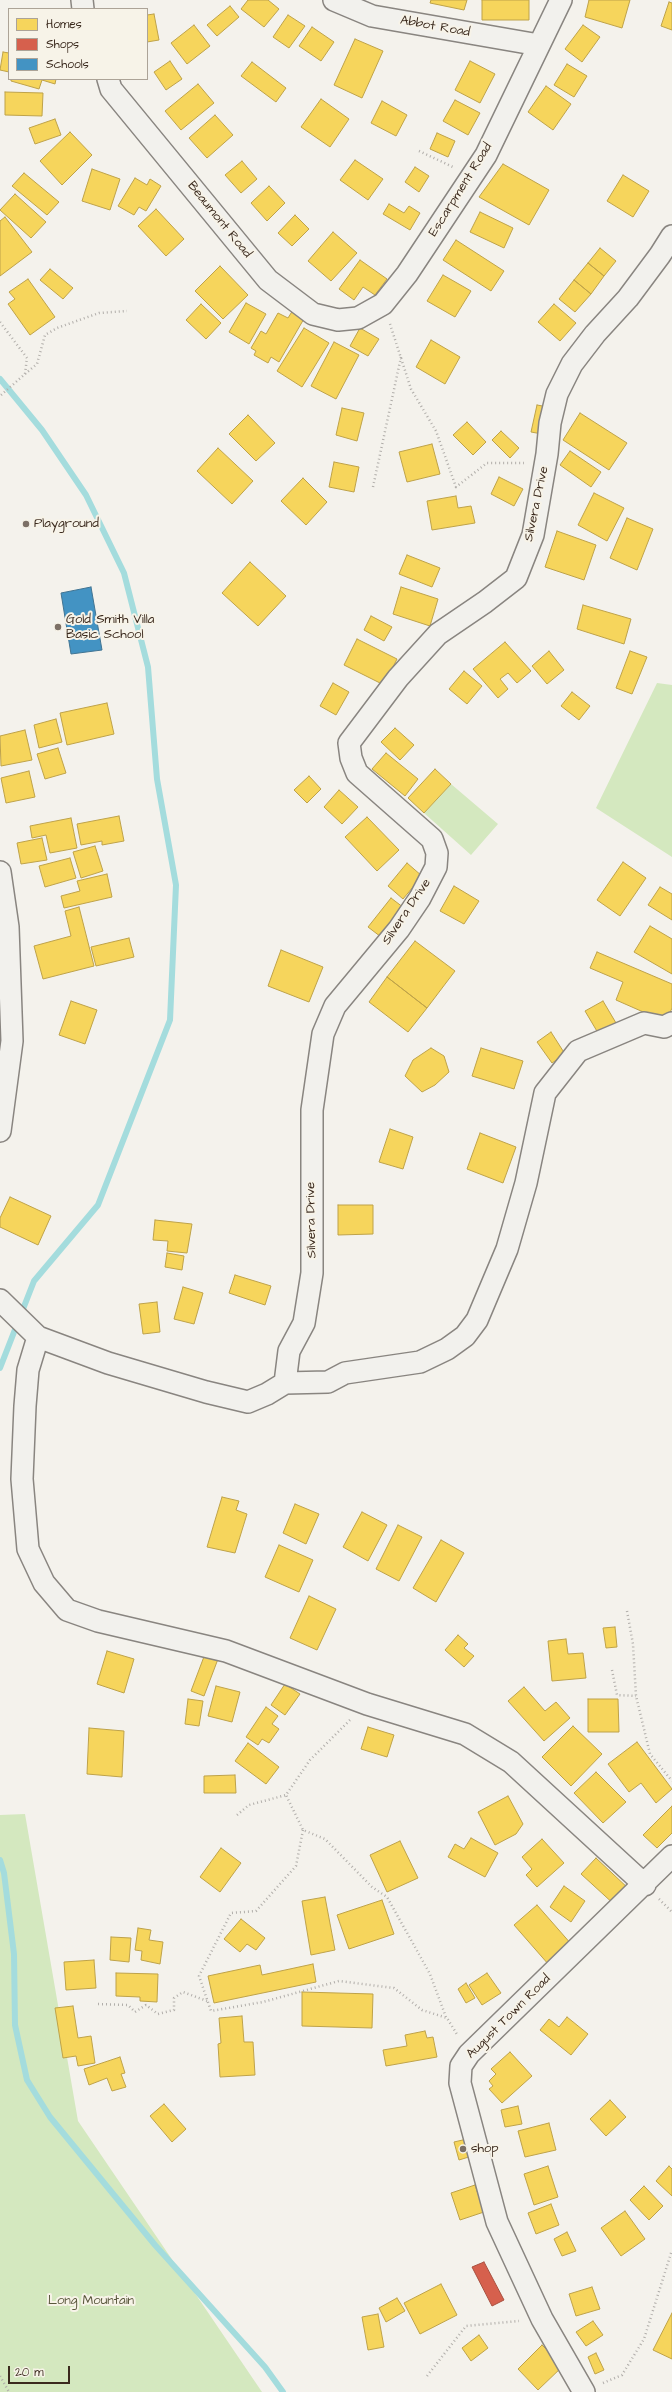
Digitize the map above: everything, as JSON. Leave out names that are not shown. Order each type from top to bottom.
[{"type":"street","name":"Abbot Road","points":[[334,0],[372,16],[539,45]]},
{"type":"street","name":"Escarpment Road","points":[[358,318],[383,304],[407,274],[486,155],[561,0]]},
{"type":"street","name":"Beaumont Road","points":[[108,80],[111,89],[268,280],[312,314],[338,320],[358,318]]},
{"type":"street","name":"Silvera Drive","points":[[285,1383],[289,1351],[304,1324],[312,1273],[312,1110],[323,1034],[335,1006],[399,929],[420,898],[436,867],[437,853],[432,839],[357,773],[351,758],[350,743],[398,678],[438,634],[485,602],[516,578],[533,536],[547,454],[550,423],[557,394],[572,364],[595,334],[628,298],[660,255],[672,236]]},
{"type":"street","points":[[0,872],[8,927],[12,1041],[0,1131]]},
{"type":"street","points":[[0,1300],[31,1331],[108,1362],[206,1392],[248,1402],[267,1394],[285,1383],[328,1382],[345,1374],[420,1362],[447,1349],[465,1336],[477,1320],[507,1249],[526,1183],[545,1093],[578,1051],[644,1023],[664,1027],[672,1023]]},
{"type":"street","points":[[31,1331],[24,1406],[22,1479],[28,1549],[44,1583],[67,1610],[98,1621],[226,1651],[367,1704],[465,1734],[498,1753],[533,1780],[645,1885]]},
{"type":"street","name":"August Town Road","points":[[591,2389],[542,2319],[495,2214],[460,2083],[461,2066],[469,2054],[645,1885],[672,1856]]},
{"type":"path","points":[[419,151],[472,176]]},
{"type":"path","points":[[383,304],[411,389],[436,431],[456,486],[487,463],[522,464],[547,454]]},
{"type":"path","points":[[0,396],[37,364],[45,336],[57,328],[99,313],[127,311]]},
{"type":"path","points":[[0,322],[27,358],[25,374]]},
{"type":"path","points":[[373,487],[401,357]]},
{"type":"path","points":[[627,1611],[633,1644],[636,1696],[650,1754],[672,1781]]},
{"type":"path","points":[[612,1670],[617,1695],[636,1696]]},
{"type":"path","points":[[237,1815],[249,1805],[286,1795],[310,1760],[367,1704]]},
{"type":"path","points":[[286,1795],[303,1830],[296,1866],[256,1911],[231,1913],[199,1976],[211,2011],[263,2002],[339,1981],[394,1988],[422,2010],[446,2018]]},
{"type":"path","points":[[303,1830],[325,1839],[372,1887],[387,1897],[430,1974],[446,2018],[469,2054]]},
{"type":"path","points":[[98,2004],[128,2005],[135,2012],[146,2005],[158,2014],[174,2010],[174,1998],[183,1992],[207,2001]]},
{"type":"path","points":[[591,2389],[622,2375],[644,2339],[672,2250]]},
{"type":"path","points":[[427,2376],[466,2326],[542,2319]]},
{"type":"path","points":[[0,2376],[9,2392]]},
{"type":"green space","points":[[657,683],[672,685],[672,857],[596,808]]},
{"type":"green space","points":[[451,784],[498,824],[471,855],[424,813]]},
{"type":"green space","name":"Long Mountain","points":[[25,1814],[78,2121],[262,2392],[0,2392],[0,1815]]},
{"type":"building: Homes","points":[[248,0],[268,0],[279,9],[264,27],[241,9]]},
{"type":"building: Homes","points":[[431,0],[467,0],[464,10],[430,3]]},
{"type":"building: Homes","points":[[482,0],[529,0],[529,20],[482,20]]},
{"type":"building: Homes","points":[[589,0],[630,0],[622,28],[585,17]]},
{"type":"building: Homes","points":[[669,2],[672,3],[672,30],[661,26]]},
{"type":"building: Homes","points":[[230,6],[239,17],[217,36],[207,25]]},
{"type":"building: Homes","points":[[154,14],[159,40],[148,42],[148,15]]},
{"type":"building: Homes","points":[[288,15],[305,26],[289,48],[273,37]]},
{"type":"building: Homes","points":[[194,25],[210,46],[187,64],[171,43]]},
{"type":"building: Homes","points":[[583,25],[600,37],[582,62],[565,49]]},
{"type":"building: Homes","points":[[312,27],[334,42],[321,61],[299,46]]},
{"type":"building: Homes","points":[[355,39],[383,51],[362,98],[334,85]]},
{"type":"building: Homes","points":[[3,52],[8,53],[8,72],[0,70]]},
{"type":"building: Homes","points":[[170,61],[182,79],[166,90],[154,72]]},
{"type":"building: Homes","points":[[470,61],[495,74],[480,103],[455,90]]},
{"type":"building: Homes","points":[[252,62],[286,88],[276,102],[241,76]]},
{"type":"building: Homes","points":[[567,64],[587,76],[574,97],[554,85]]},
{"type":"building: Homes","points":[[11,80],[42,80],[39,89]]},
{"type":"building: Homes","points":[[42,80],[56,80],[55,84]]},
{"type":"building: Homes","points":[[198,84],[214,103],[181,130],[165,111]]},
{"type":"building: Homes","points":[[546,86],[571,104],[553,130],[528,112]]},
{"type":"building: Homes","points":[[5,92],[43,93],[42,116],[5,115]]},
{"type":"building: Homes","points":[[321,99],[349,119],[330,147],[301,127]]},
{"type":"building: Homes","points":[[455,100],[480,113],[468,135],[443,121]]},
{"type":"building: Homes","points":[[382,101],[407,115],[396,136],[371,123]]},
{"type":"building: Homes","points":[[215,115],[233,135],[207,158],[189,138]]},
{"type":"building: Homes","points":[[55,119],[61,135],[35,144],[29,128]]},
{"type":"building: Homes","points":[[70,132],[92,155],[62,185],[40,161]]},
{"type":"building: Homes","points":[[437,133],[455,141],[448,157],[430,149]]},
{"type":"building: Homes","points":[[355,160],[383,179],[368,200],[340,180]]},
{"type":"building: Homes","points":[[242,161],[257,179],[241,193],[225,175]]},
{"type":"building: Homes","points":[[503,164],[549,190],[529,225],[479,197]]},
{"type":"building: Homes","points":[[415,167],[429,176],[419,192],[405,182]]},
{"type":"building: Homes","points":[[92,169],[120,179],[110,210],[82,201]]},
{"type":"building: Homes","points":[[24,173],[59,202],[47,215],[12,186]]},
{"type":"building: Homes","points":[[623,175],[649,191],[633,217],[607,201]]},
{"type":"building: Homes","points":[[135,178],[147,185],[150,179],[161,186],[146,211],[139,207],[134,215],[118,206]]},
{"type":"building: Homes","points":[[269,186],[285,203],[267,221],[251,203]]},
{"type":"building: Homes","points":[[15,194],[46,222],[31,238],[0,210]]},
{"type":"building: Homes","points":[[389,204],[404,213],[409,206],[420,213],[410,230],[383,214]]},
{"type":"building: Homes","points":[[156,209],[184,239],[166,256],[138,226]]},
{"type":"building: Homes","points":[[480,212],[513,228],[504,248],[470,232]]},
{"type":"building: Homes","points":[[295,215],[309,229],[292,246],[278,233]]},
{"type":"building: Homes","points":[[5,217],[32,252],[0,276],[0,221]]},
{"type":"building: Homes","points":[[333,232],[357,253],[331,281],[308,261]]},
{"type":"building: Homes","points":[[456,240],[504,271],[491,291],[443,260]]},
{"type":"building: Homes","points":[[600,248],[616,261],[604,276],[588,263]]},
{"type":"building: Homes","points":[[360,260],[387,279],[375,295],[363,287],[354,300],[339,289]]},
{"type":"building: Homes","points":[[588,263],[604,276],[591,294],[574,280]]},
{"type":"building: Homes","points":[[220,266],[248,295],[223,319],[195,291]]},
{"type":"building: Homes","points":[[50,269],[73,288],[63,299],[40,280]]},
{"type":"building: Homes","points":[[443,275],[471,291],[455,317],[427,301]]},
{"type":"building: Homes","points":[[28,279],[55,317],[30,335],[8,304],[15,299],[9,292]]},
{"type":"building: Homes","points":[[574,280],[591,294],[575,312],[559,299]]},
{"type":"building: Homes","points":[[246,303],[266,314],[249,344],[229,332]]},
{"type":"building: Homes","points":[[201,304],[221,323],[206,339],[186,320]]},
{"type":"building: Homes","points":[[554,304],[576,323],[560,341],[538,322]]},
{"type":"building: Homes","points":[[293,310],[305,317],[279,362],[271,357],[268,363],[254,355],[256,351],[251,348],[261,331],[266,334],[278,313],[288,318]]},
{"type":"building: Homes","points":[[304,328],[329,343],[302,387],[277,371]]},
{"type":"building: Homes","points":[[360,328],[379,339],[368,356],[350,346]]},
{"type":"building: Homes","points":[[431,340],[460,357],[445,384],[416,367]]},
{"type":"building: Homes","points":[[334,342],[359,355],[336,399],[311,386]]},
{"type":"building: Homes","points":[[537,405],[548,407],[542,434],[531,432]]},
{"type":"building: Homes","points":[[342,408],[364,413],[357,441],[336,435]]},
{"type":"building: Homes","points":[[580,413],[627,443],[609,470],[563,440]]},
{"type":"building: Homes","points":[[248,415],[275,443],[256,461],[229,434]]},
{"type":"building: Homes","points":[[467,422],[486,442],[473,455],[453,435]]},
{"type":"building: Homes","points":[[501,431],[519,448],[510,458],[492,440]]},
{"type":"building: Homes","points":[[432,444],[440,474],[407,482],[399,452]]},
{"type":"building: Homes","points":[[218,448],[253,481],[232,504],[197,471]]},
{"type":"building: Homes","points":[[570,451],[601,472],[591,487],[560,465]]},
{"type":"building: Homes","points":[[334,462],[359,467],[354,492],[329,487]]},
{"type":"building: Homes","points":[[499,477],[523,489],[514,506],[491,494]]},
{"type":"building: Homes","points":[[303,478],[327,502],[306,525],[281,501]]},
{"type":"building: Homes","points":[[594,493],[624,508],[607,541],[578,525]]},
{"type":"building: Homes","points":[[456,496],[458,508],[471,506],[475,523],[432,530],[427,501]]},
{"type":"building: Homes","points":[[627,518],[653,529],[637,570],[610,558]]},
{"type":"building: Homes","points":[[557,531],[596,545],[584,580],[545,567]]},
{"type":"building: Homes","points":[[407,555],[440,568],[432,587],[399,574]]},
{"type":"building: Homes","points":[[250,562],[286,596],[258,626],[222,593]]},
{"type":"building: Homes","points":[[401,587],[438,599],[430,626],[393,614]]},
{"type":"building: Homes","points":[[583,605],[631,619],[624,644],[577,629]]},
{"type":"building: Homes","points":[[371,616],[392,627],[384,641],[364,630]]},
{"type":"building: Homes","points":[[357,639],[397,659],[384,685],[344,665]]},
{"type":"building: Homes","points":[[505,642],[531,671],[517,683],[508,673],[500,679],[508,689],[498,698],[473,669]]},
{"type":"building: Homes","points":[[549,651],[564,670],[547,684],[532,666]]},
{"type":"building: Homes","points":[[630,651],[647,657],[632,694],[616,688]]},
{"type":"building: Homes","points":[[464,671],[482,686],[467,704],[449,689]]},
{"type":"building: Homes","points":[[333,683],[349,692],[336,715],[320,706]]},
{"type":"building: Homes","points":[[572,692],[590,706],[579,720],[561,706]]},
{"type":"building: Homes","points":[[107,703],[114,734],[67,745],[60,713]]},
{"type":"building: Homes","points":[[56,719],[62,742],[39,748],[34,725]]},
{"type":"building: Homes","points":[[395,728],[414,745],[400,760],[381,742]]},
{"type":"building: Homes","points":[[25,730],[32,760],[1,766],[0,736]]},
{"type":"building: Homes","points":[[58,748],[66,773],[45,779],[37,754]]},
{"type":"building: Homes","points":[[386,753],[418,779],[405,796],[372,769]]},
{"type":"building: Homes","points":[[435,769],[451,784],[424,813],[408,798]]},
{"type":"building: Homes","points":[[29,771],[35,797],[6,803],[1,778]]},
{"type":"building: Homes","points":[[309,776],[321,789],[307,803],[294,790]]},
{"type":"building: Homes","points":[[339,790],[358,807],[342,824],[324,807]]},
{"type":"building: Homes","points":[[119,816],[124,841],[102,845],[102,841],[81,845],[77,824]]},
{"type":"building: Homes","points":[[367,817],[399,850],[377,871],[345,837]]},
{"type":"building: Homes","points":[[71,818],[77,848],[50,853],[46,835],[32,838],[30,826]]},
{"type":"building: Homes","points":[[42,838],[47,860],[21,864],[17,843]]},
{"type":"building: Homes","points":[[95,846],[103,871],[81,878],[73,852]]},
{"type":"building: Homes","points":[[70,858],[76,878],[45,887],[39,866]]},
{"type":"building: Homes","points":[[623,862],[646,878],[620,916],[597,900]]},
{"type":"building: Homes","points":[[407,863],[422,876],[403,899],[388,886]]},
{"type":"building: Homes","points":[[107,874],[112,897],[64,908],[61,896],[80,891],[77,881]]},
{"type":"building: Homes","points":[[454,886],[479,901],[464,924],[440,911]]},
{"type":"building: Homes","points":[[660,887],[672,894],[672,920],[648,905]]},
{"type":"building: Homes","points":[[391,898],[408,911],[385,940],[368,927]]},
{"type":"building: Homes","points":[[79,907],[94,966],[43,979],[34,946],[71,936],[65,911]]},
{"type":"building: Homes","points":[[650,926],[672,939],[672,974],[634,952]]},
{"type":"building: Homes","points":[[129,938],[134,957],[96,966],[91,947]]},
{"type":"building: Homes","points":[[415,941],[455,971],[427,1008],[387,977]]},
{"type":"building: Homes","points":[[281,950],[323,967],[309,1002],[268,986]]},
{"type":"building: Homes","points":[[597,952],[672,984],[672,1008],[666,1022],[616,1000],[623,982],[590,968]]},
{"type":"building: Homes","points":[[387,977],[427,1008],[408,1032],[369,1002]]},
{"type":"building: Homes","points":[[71,1001],[97,1010],[85,1044],[59,1035]]},
{"type":"building: Homes","points":[[603,1001],[619,1028],[601,1038],[585,1011]]},
{"type":"building: Homes","points":[[551,1032],[565,1054],[552,1063],[537,1042]]},
{"type":"building: Homes","points":[[431,1048],[444,1056],[449,1072],[435,1085],[422,1092],[405,1076],[413,1060]]},
{"type":"building: Homes","points":[[481,1048],[523,1061],[514,1089],[472,1076]]},
{"type":"building: Homes","points":[[390,1129],[413,1137],[403,1169],[379,1162]]},
{"type":"building: Homes","points":[[480,1133],[516,1147],[503,1183],[467,1169]]},
{"type":"building: Homes","points":[[10,1197],[51,1216],[38,1245],[0,1227],[0,1218]]},
{"type":"building: Homes","points":[[338,1205],[373,1205],[373,1234],[338,1235]]},
{"type":"building: Homes","points":[[155,1220],[192,1224],[187,1253],[167,1251],[168,1241],[153,1240]]},
{"type":"building: Homes","points":[[167,1253],[184,1256],[182,1270],[165,1267]]},
{"type":"building: Homes","points":[[235,1275],[271,1286],[265,1305],[229,1293]]},
{"type":"building: Homes","points":[[183,1287],[203,1293],[194,1324],[174,1319]]},
{"type":"building: Homes","points":[[157,1302],[160,1332],[143,1334],[139,1304]]},
{"type":"building: Homes","points":[[222,1497],[239,1501],[236,1510],[247,1514],[235,1553],[207,1547]]},
{"type":"building: Homes","points":[[295,1504],[319,1514],[306,1544],[283,1533]]},
{"type":"building: Homes","points":[[362,1512],[387,1525],[368,1561],[343,1547]]},
{"type":"building: Homes","points":[[398,1525],[422,1537],[399,1581],[376,1569]]},
{"type":"building: Homes","points":[[441,1540],[464,1553],[436,1602],[413,1588]]},
{"type":"building: Homes","points":[[279,1545],[313,1560],[299,1592],[265,1577]]},
{"type":"building: Homes","points":[[309,1596],[336,1609],[317,1650],[290,1638]]},
{"type":"building: Homes","points":[[615,1627],[617,1647],[606,1648],[603,1628]]},
{"type":"building: Homes","points":[[458,1635],[468,1644],[464,1648],[474,1656],[464,1667],[445,1650]]},
{"type":"building: Homes","points":[[566,1639],[568,1654],[583,1653],[586,1678],[552,1681],[548,1641]]},
{"type":"building: Homes","points":[[107,1651],[134,1659],[124,1693],[97,1684]]},
{"type":"building: Homes","points":[[205,1654],[218,1659],[204,1696],[191,1691]]},
{"type":"building: Homes","points":[[285,1684],[300,1694],[285,1715],[271,1705]]},
{"type":"building: Homes","points":[[216,1686],[240,1692],[232,1722],[208,1716]]},
{"type":"building: Homes","points":[[524,1687],[545,1711],[556,1702],[570,1718],[544,1741],[508,1701]]},
{"type":"building: Homes","points":[[188,1699],[203,1701],[199,1726],[185,1724]]},
{"type":"building: Homes","points":[[588,1699],[618,1699],[619,1732],[588,1732]]},
{"type":"building: Homes","points":[[266,1707],[278,1716],[272,1724],[279,1729],[269,1743],[262,1739],[258,1745],[246,1737]]},
{"type":"building: Homes","points":[[573,1726],[602,1754],[571,1786],[542,1757]]},
{"type":"building: Homes","points":[[368,1727],[394,1735],[387,1757],[361,1749]]},
{"type":"building: Homes","points":[[89,1728],[124,1731],[122,1777],[87,1774]]},
{"type":"building: Homes","points":[[637,1742],[672,1789],[656,1803],[641,1783],[629,1792],[608,1764]]},
{"type":"building: Homes","points":[[248,1743],[279,1767],[266,1784],[235,1761]]},
{"type":"building: Homes","points":[[596,1772],[626,1802],[603,1823],[574,1793]]},
{"type":"building: Homes","points":[[235,1775],[236,1793],[204,1793],[204,1776]]},
{"type":"building: Homes","points":[[508,1796],[523,1824],[516,1834],[495,1845],[478,1812]]},
{"type":"building: Homes","points":[[672,1806],[672,1833],[657,1848],[643,1835]]},
{"type":"building: Homes","points":[[471,1838],[498,1853],[485,1877],[448,1857],[455,1844],[464,1849]]},
{"type":"building: Homes","points":[[542,1839],[564,1863],[537,1887],[526,1875],[532,1869],[522,1857]]},
{"type":"building: Homes","points":[[400,1841],[418,1878],[387,1892],[370,1855]]},
{"type":"building: Homes","points":[[221,1848],[241,1863],[220,1892],[200,1877]]},
{"type":"building: Homes","points":[[596,1858],[630,1890],[616,1906],[581,1874]]},
{"type":"building: Homes","points":[[564,1886],[585,1901],[571,1922],[550,1907]]},
{"type":"building: Homes","points":[[325,1897],[335,1950],[311,1955],[302,1901]]},
{"type":"building: Homes","points":[[382,1900],[394,1934],[349,1949],[337,1915]]},
{"type":"building: Homes","points":[[537,1905],[572,1945],[549,1965],[514,1925]]},
{"type":"building: Homes","points":[[241,1919],[265,1938],[256,1950],[247,1944],[240,1952],[224,1939]]},
{"type":"building: Homes","points":[[138,1928],[151,1930],[149,1940],[163,1942],[160,1964],[141,1960],[142,1951],[135,1950]]},
{"type":"building: Homes","points":[[111,1937],[131,1938],[129,1962],[110,1960]]},
{"type":"building: Homes","points":[[94,1960],[96,1988],[66,1990],[64,1962]]},
{"type":"building: Homes","points":[[313,1964],[316,1982],[214,2003],[208,1976],[260,1965],[262,1975]]},
{"type":"building: Homes","points":[[116,1973],[158,1974],[157,2002],[140,2001],[140,1997],[116,1996]]},
{"type":"building: Homes","points":[[487,1973],[501,1993],[482,2005],[469,1985]]},
{"type":"building: Homes","points":[[466,1983],[475,1998],[466,2003],[458,1989]]},
{"type":"building: Homes","points":[[302,1992],[373,1994],[372,2028],[302,2026]]},
{"type":"building: Homes","points":[[73,2006],[78,2038],[91,2036],[95,2063],[78,2066],[76,2056],[63,2058],[55,2008]]},
{"type":"building: Homes","points":[[242,2016],[244,2042],[253,2042],[255,2075],[220,2077],[218,2044],[221,2043],[219,2018]]},
{"type":"building: Homes","points":[[567,2017],[588,2034],[571,2055],[540,2030],[549,2019],[559,2027]]},
{"type":"building: Homes","points":[[425,2031],[427,2038],[433,2037],[437,2057],[386,2066],[383,2050],[407,2046],[405,2035]]},
{"type":"building: Homes","points":[[510,2052],[532,2076],[502,2103],[489,2089],[493,2086],[489,2081],[496,2074],[491,2069]]},
{"type":"building: Homes","points":[[120,2057],[125,2073],[121,2074],[126,2087],[112,2091],[107,2078],[89,2085],[84,2069]]},
{"type":"building: Homes","points":[[610,2100],[626,2117],[606,2136],[590,2119]]},
{"type":"building: Homes","points":[[164,2104],[186,2129],[172,2142],[150,2116]]},
{"type":"building: Homes","points":[[518,2106],[522,2124],[505,2127],[501,2110]]},
{"type":"building: Homes","points":[[549,2123],[556,2150],[525,2157],[518,2131]]},
{"type":"building: Homes","name":"shop","points":[[467,2139],[472,2156],[459,2160],[454,2142]]},
{"type":"building: Homes","points":[[548,2166],[558,2197],[534,2205],[524,2174]]},
{"type":"building: Homes","points":[[669,2166],[672,2169],[672,2196],[656,2181]]},
{"type":"building: Homes","points":[[475,2185],[484,2212],[460,2220],[451,2193]]},
{"type":"building: Homes","points":[[644,2186],[663,2206],[649,2220],[630,2200]]},
{"type":"building: Homes","points":[[551,2204],[559,2225],[536,2234],[528,2213]]},
{"type":"building: Homes","points":[[625,2211],[645,2239],[621,2256],[601,2228]]},
{"type":"building: Homes","points":[[567,2232],[576,2251],[562,2256],[554,2239]]},
{"type":"building: Homes","points":[[441,2284],[457,2315],[420,2334],[404,2303]]},
{"type":"building: Homes","points":[[592,2287],[600,2309],[576,2316],[569,2294]]},
{"type":"building: Homes","points":[[397,2298],[405,2311],[386,2322],[379,2308]]},
{"type":"building: Homes","points":[[672,2313],[672,2359],[653,2350]]},
{"type":"building: Homes","points":[[378,2314],[384,2347],[368,2350],[362,2317]]},
{"type":"building: Homes","points":[[593,2321],[603,2335],[586,2346],[576,2332]]},
{"type":"building: Homes","points":[[479,2335],[488,2348],[471,2361],[462,2348]]},
{"type":"building: Homes","points":[[542,2345],[563,2366],[538,2390],[518,2369]]},
{"type":"building: Homes","points":[[596,2353],[604,2370],[595,2374],[588,2357]]},
{"type":"building: Shops","points":[[484,2262],[504,2300],[492,2306],[472,2267]]},
{"type":"building: Schools","name":"Gold Smith Villa Basic School","points":[[91,587],[102,650],[71,654],[61,593]]},
{"type":"waterway","points":[[0,379],[42,430],[86,495],[124,573],[148,667],[157,779],[176,885],[170,1020],[98,1205],[34,1281],[0,1368]]},
{"type":"waterway","points":[[0,1860],[4,1873],[14,1954],[15,2025],[27,2080],[50,2117],[155,2245],[265,2367],[283,2392]]},
{"type":"place","name":"Playground","points":[[26,524]]},
{"type":"place","name":"Gold Smith Villa Basic School","points":[[58,627]]},
{"type":"place","name":"shop","points":[[463,2149]]}]
